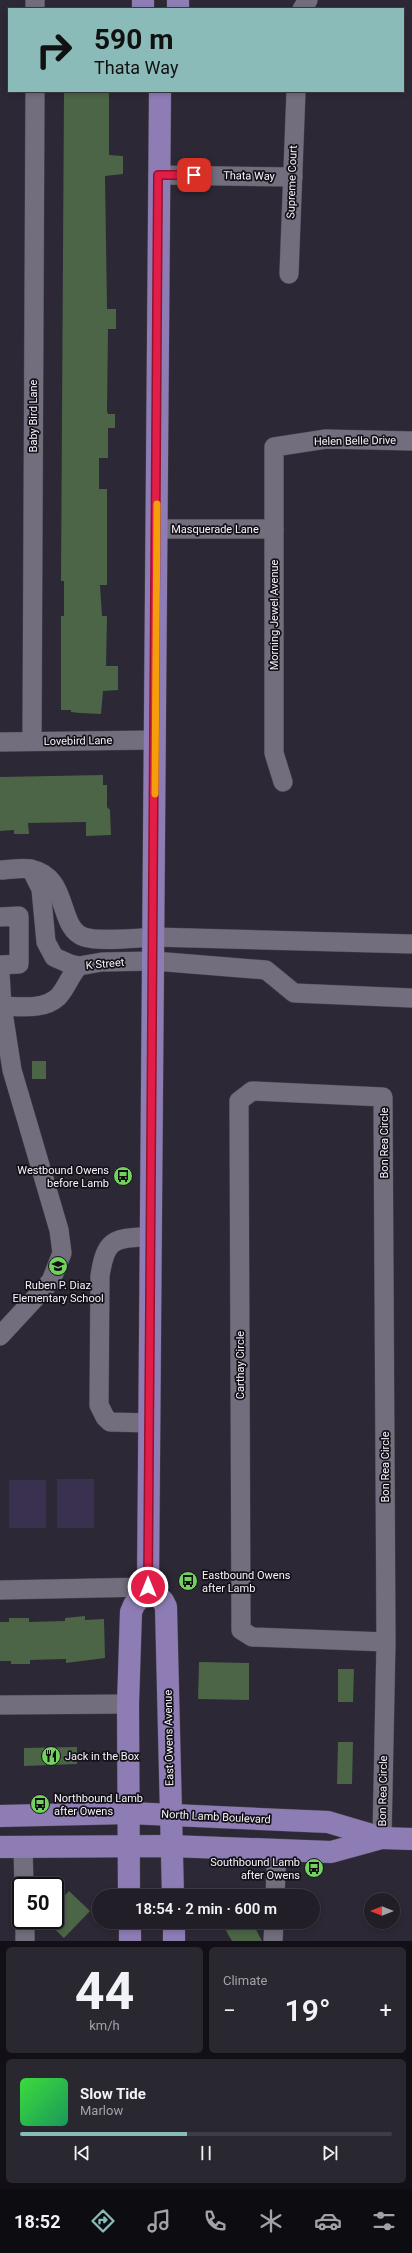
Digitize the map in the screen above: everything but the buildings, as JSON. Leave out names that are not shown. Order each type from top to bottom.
[{"type":"main road","points":[[129,1889],[128,1704],[131,1612],[134,1605],[148,1587],[154,962],[158,175],[160,92]]},
{"type":"main road","name":"East Owens Avenue","points":[[148,1587],[163,1601],[166,1607],[173,1889]]},
{"type":"main road","name":"North Lamb Boulevard","points":[[0,1816],[129,1813],[328,1822],[382,1838],[412,1839]]},
{"type":"main road","name":"North Lamb Boulevard","points":[[0,1847],[171,1846],[331,1852],[382,1838]]},
{"type":"main road","points":[[130,1929],[130,1941]]},
{"type":"main road","points":[[174,1929],[174,1941]]},
{"type":"street","name":"Baby Bird Lane","points":[[32,741],[35,92]]},
{"type":"street","name":"Supreme Court","points":[[289,274],[296,92]]},
{"type":"street","name":"Thata Way","points":[[158,175],[293,177]]},
{"type":"street","name":"Helen Belle Drive","points":[[274,447],[326,439],[412,441]]},
{"type":"street","name":"Morning Jewel Avenue","points":[[274,447],[274,753],[283,782]]},
{"type":"street","name":"Masquerade Lane","points":[[156,529],[274,529]]},
{"type":"street","name":"Lovebird Lane","points":[[0,742],[155,740]]},
{"type":"street","points":[[0,870],[31,869],[50,879],[63,902],[71,928],[84,937],[117,939],[154,937],[412,944]]},
{"type":"street","name":"K Street","points":[[31,869],[41,888],[46,942],[54,957],[79,966],[102,962],[154,962],[266,970],[294,993],[412,998]]},
{"type":"street","points":[[0,917],[19,916],[19,964],[0,965]]},
{"type":"street","points":[[1,1006],[45,1006],[58,997],[70,975],[79,966]]},
{"type":"street","points":[[0,973],[1,1006],[12,1070],[59,1230],[62,1253],[51,1281],[0,1336]]},
{"type":"street","name":"Carthay Circle","points":[[383,1097],[252,1092],[239,1101],[241,1630],[252,1637],[386,1642]]},
{"type":"street","name":"Bon Rea Circle","points":[[382,1838],[386,1642],[383,1097]]},
{"type":"street","points":[[150,1423],[110,1422],[101,1412],[99,1405],[100,1276],[103,1258],[113,1243],[118,1239],[152,1236]]},
{"type":"street","points":[[0,1590],[148,1587]]},
{"type":"street","points":[[0,1705],[128,1704]]},
{"type":"street","points":[[23,1847],[24,1877]]},
{"type":"street","points":[[275,1889],[277,1850]]},
{"type":"street","points":[[25,1929],[25,1941]]},
{"type":"street","points":[[273,1941],[274,1929]]},
{"type":"shaded area","points":[[57,1479],[94,1479],[94,1528],[57,1528]]},
{"type":"shaded area","points":[[9,1480],[46,1480],[46,1528],[9,1528]]},
{"type":"slow traffic","points":[[155,794],[157,504]]},
{"type":"place","name":"Westbound Owens before Lamb","points":[[123,1176]]},
{"type":"place","name":"Ruben P. Diaz Elementary School","points":[[58,1266]]},
{"type":"place","name":"Eastbound Owens after Lamb","points":[[188,1581]]},
{"type":"place","name":"Jack in the Box","points":[[51,1756]]},
{"type":"place","name":"Northbound Lamb after Owens","points":[[40,1804]]},
{"type":"place","name":"Southbound Lamb after Owens","points":[[314,1868]]},
{"type":"route","points":[[148,1587],[154,977],[158,175],[194,175]]}]
